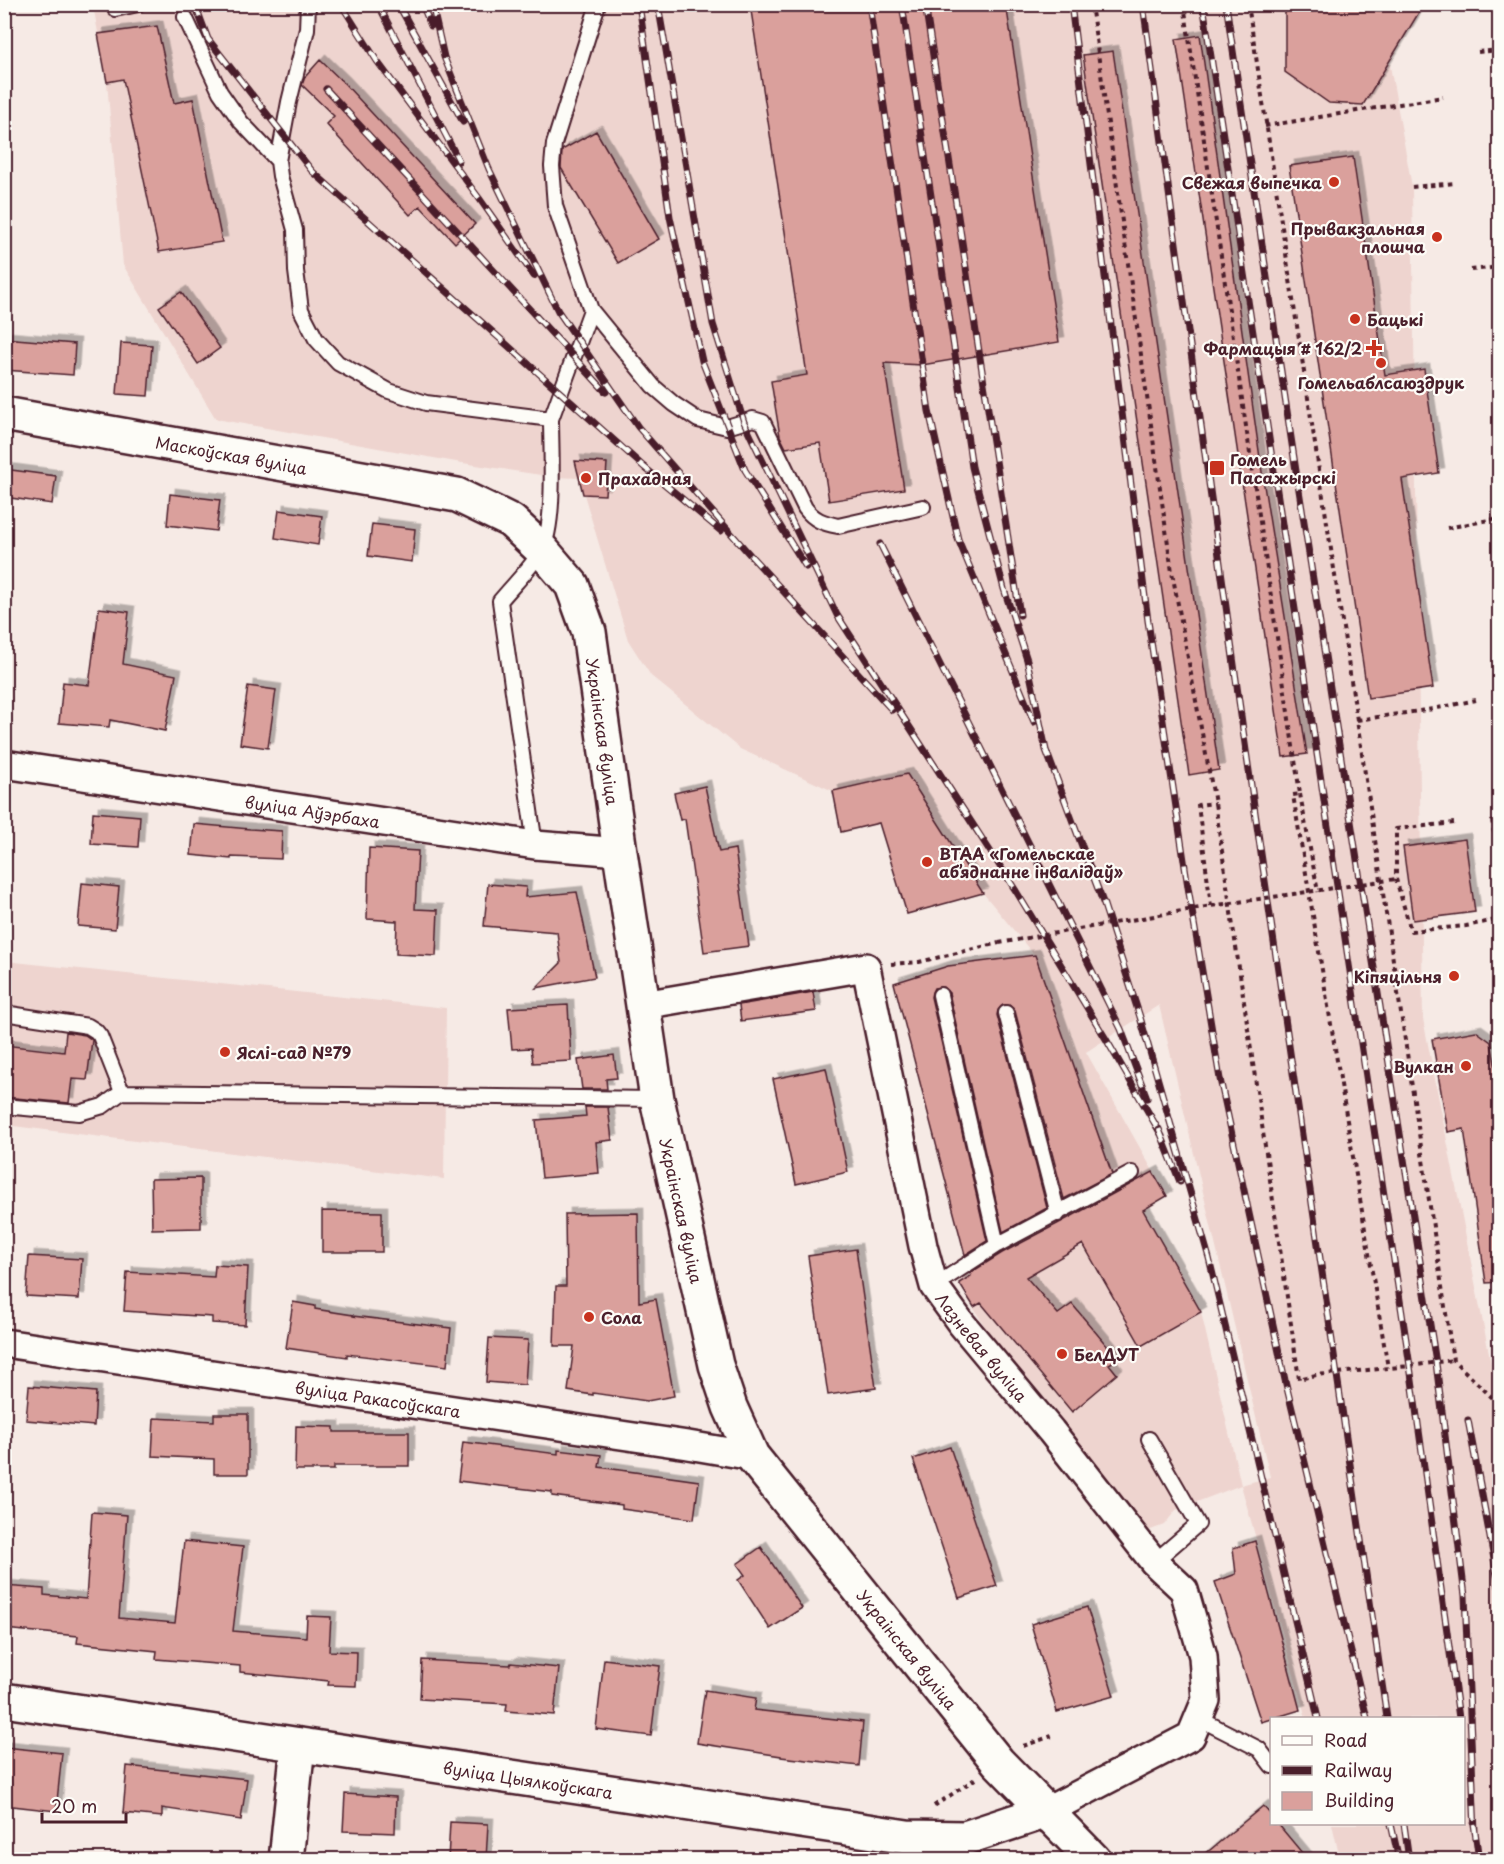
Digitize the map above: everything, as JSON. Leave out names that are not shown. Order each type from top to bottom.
[{"type":"street","name":"Маскоўская вуліца","points":[[4,414],[457,495]]},
{"type":"street","name":"Украінская вуліца","points":[[457,495],[511,521],[542,550],[572,585],[589,632],[657,1099],[716,1365],[730,1407],[752,1456],[998,1762],[1094,1860]]},
{"type":"street","name":"вуліца Аўэрбаха","points":[[4,765],[535,845],[620,852]]},
{"type":"street","name":"Лазневая вуліца","points":[[643,1005],[866,967],[923,1246],[934,1286],[961,1323],[1051,1431],[1154,1562],[1184,1590],[1203,1656],[1206,1700],[1191,1736],[1047,1811]]},
{"type":"street","name":"вуліца Ракасоўскага","points":[[4,1343],[688,1444],[752,1456]]},
{"type":"street","name":"вуліца Цыялкоўскага","points":[[4,1700],[907,1837],[965,1838],[1047,1811]]},
{"type":"street","points":[[286,1860],[298,1744]]},
{"type":"lane","points":[[115,9],[138,4]]},
{"type":"lane","points":[[308,4],[307,29],[289,102],[278,161],[295,230],[296,271],[301,310],[316,339],[338,363],[389,391],[426,403],[551,419]]},
{"type":"lane","points":[[598,4],[554,144],[552,166],[554,196],[560,221],[591,310],[653,386],[698,420],[727,427],[753,418],[763,422],[812,518],[825,524],[838,525],[923,507]]},
{"type":"lane","points":[[184,17],[220,92],[241,122],[278,161]]},
{"type":"lane","points":[[535,845],[500,601],[542,550],[550,522],[551,419],[591,310]]},
{"type":"lane","points":[[940,995],[997,1245]]},
{"type":"lane","points":[[1006,1013],[1058,1214]]},
{"type":"lane","points":[[4,1014],[88,1026],[96,1031],[122,1092]]},
{"type":"lane","points":[[4,1106],[79,1113],[103,1106],[122,1092],[657,1099]]},
{"type":"lane","points":[[934,1286],[997,1245],[1132,1173]]},
{"type":"lane","points":[[1149,1439],[1198,1524],[1154,1562]]},
{"type":"lane","points":[[1198,1718],[1259,1749],[1270,1763]]},
{"type":"path","points":[[1091,4],[1172,572],[1215,803],[1299,1379],[1316,1375],[1453,1360]]},
{"type":"path","points":[[1184,4],[1300,794],[1317,892]]},
{"type":"path","points":[[1248,4],[1453,1360],[1500,1405]]},
{"type":"path","points":[[1478,52],[1500,50]]},
{"type":"path","points":[[1266,126],[1443,97]]},
{"type":"path","points":[[1412,187],[1456,183]]},
{"type":"path","points":[[1471,270],[1500,267]]},
{"type":"path","points":[[1448,528],[1500,518]]},
{"type":"path","points":[[1357,720],[1476,700]]},
{"type":"path","points":[[1300,794],[1293,795],[1388,1368]]},
{"type":"path","points":[[1211,906],[1198,805],[1215,803]]},
{"type":"path","points":[[1492,820],[1500,868]]},
{"type":"path","points":[[1454,823],[1396,829],[1396,879],[1411,931],[1500,920]]},
{"type":"path","points":[[919,962],[999,943],[1211,906],[1396,879]]},
{"type":"path","points":[[1013,1749],[1052,1736]]},
{"type":"path","points":[[929,1807],[939,1804],[975,1779]]},
{"type":"shaded area","points":[[93,5],[1379,5],[1412,187],[1423,1019],[1499,1404],[1499,1859],[1340,1859],[1332,1825],[1465,1825],[1465,1717],[1306,1717],[1241,1485],[1176,1510],[1164,1525],[1148,1531],[1134,1517],[985,1327],[959,1283],[965,1252],[894,983],[951,966],[1034,955],[983,893],[907,774],[833,791],[740,749],[651,676],[628,640],[579,478],[554,477],[456,462],[216,419],[123,265],[107,82]],"holes":[[[1159,1005],[1270,1477],[1241,1485],[1201,1312],[1142,1210],[1167,1196],[1086,1052]]]},
{"type":"shaded area","name":"Яслі-сад №79","points":[[5,961],[446,1008],[444,1179],[5,1125]]},
{"type":"building","points":[[750,4],[1006,4],[1059,342],[922,365],[884,363],[904,489],[829,501],[820,443],[786,448],[780,436],[771,381],[807,375]]},
{"type":"building","points":[[1285,4],[1424,4],[1363,105],[1329,103],[1285,72]]},
{"type":"building","points":[[157,26],[174,103],[193,99],[222,242],[159,252],[123,79],[107,82],[98,34]]},
{"type":"building","points":[[1200,35],[1263,479],[1307,754],[1283,757],[1176,39]]},
{"type":"building","points":[[1113,51],[1219,770],[1189,775],[1083,55]]},
{"type":"building","points":[[320,60],[475,224],[455,243],[420,206],[410,215],[326,124],[334,116],[302,85],[305,77]]},
{"type":"building","points":[[596,131],[659,239],[618,263],[561,168],[562,150]]},
{"type":"building","points":[[1353,157],[1385,375],[1424,369],[1439,473],[1402,479],[1433,688],[1368,698],[1289,166]]},
{"type":"building","points":[[181,292],[220,348],[198,364],[159,307]]},
{"type":"building","points":[[4,338],[75,344],[73,375],[4,370]]},
{"type":"building","points":[[121,343],[152,345],[148,396],[117,394]]},
{"type":"building","name":"Прахадная","points":[[575,461],[607,463],[605,495],[583,494]]},
{"type":"building","points":[[4,469],[56,476],[52,504],[4,497]]},
{"type":"building","points":[[170,494],[220,500],[216,531],[167,525]]},
{"type":"building","points":[[279,510],[322,516],[318,545],[275,538]]},
{"type":"building","points":[[372,524],[415,529],[412,562],[368,556]]},
{"type":"building","points":[[99,608],[129,612],[123,664],[176,675],[165,731],[110,720],[109,727],[59,723],[63,682],[89,685]]},
{"type":"building","points":[[248,686],[276,690],[268,748],[240,744]]},
{"type":"building","name":"ВТАА «Гомельскае абʼяднанне інвалідаў»","points":[[907,774],[983,893],[907,914],[879,823],[841,832],[833,791]]},
{"type":"building","points":[[705,786],[719,852],[735,849],[749,946],[704,952],[685,819],[680,820],[674,793]]},
{"type":"building","points":[[93,812],[140,816],[138,847],[91,844]]},
{"type":"building","points":[[194,824],[282,831],[281,859],[231,857],[231,859],[191,855]]},
{"type":"building","points":[[1465,839],[1475,912],[1413,920],[1403,847]]},
{"type":"building","points":[[369,848],[418,851],[415,909],[438,910],[436,956],[396,954],[397,921],[367,919]]},
{"type":"building","points":[[82,883],[119,887],[115,929],[78,926]]},
{"type":"building","points":[[488,884],[526,887],[525,897],[577,892],[595,977],[536,988],[561,963],[557,932],[484,926]]},
{"type":"building","points":[[1035,955],[1112,1174],[1064,1199],[1015,1011],[1009,1005],[1003,1005],[997,1015],[1047,1208],[1003,1232],[949,993],[943,987],[934,988],[931,997],[987,1241],[965,1255],[894,983],[948,966]]},
{"type":"building","points":[[813,992],[816,1011],[741,1021],[739,1005]]},
{"type":"building","points":[[568,1005],[571,1061],[533,1063],[531,1048],[512,1049],[508,1008]]},
{"type":"building","points":[[1476,1031],[1491,1042],[1500,1091],[1500,1282],[1486,1283],[1464,1129],[1448,1132],[1432,1039]]},
{"type":"building","points":[[66,1032],[85,1035],[92,1040],[87,1080],[72,1079],[69,1103],[4,1097],[4,1045],[64,1052]]},
{"type":"building","points":[[614,1055],[617,1078],[606,1079],[607,1089],[582,1089],[578,1060]]},
{"type":"building","points":[[826,1068],[848,1172],[796,1184],[773,1079]]},
{"type":"building","points":[[585,1107],[608,1107],[612,1140],[596,1142],[599,1173],[542,1178],[536,1120],[586,1116]]},
{"type":"building","points":[[1153,1172],[1167,1196],[1143,1210],[1201,1312],[1141,1346],[1083,1244],[1026,1277],[1058,1314],[1072,1304],[1118,1359],[1109,1364],[1117,1374],[1072,1412],[981,1303],[974,1307],[959,1283],[971,1276],[970,1273],[1002,1253]]},
{"type":"building","points":[[201,1178],[201,1228],[152,1229],[151,1179]]},
{"type":"building","points":[[322,1211],[382,1212],[382,1252],[322,1252]]},
{"type":"building","points":[[638,1213],[639,1302],[656,1299],[674,1396],[647,1401],[568,1391],[574,1346],[554,1346],[556,1286],[566,1286],[565,1214]]},
{"type":"building","points":[[856,1249],[876,1388],[828,1395],[808,1256]]},
{"type":"building","points":[[29,1256],[82,1259],[79,1299],[26,1296]]},
{"type":"building","points":[[215,1265],[248,1267],[245,1325],[212,1323],[212,1317],[124,1311],[127,1272],[214,1277]]},
{"type":"building","points":[[293,1302],[315,1306],[315,1309],[353,1316],[451,1328],[447,1366],[347,1354],[347,1357],[286,1348]]},
{"type":"building","points":[[489,1338],[528,1340],[525,1385],[486,1382]]},
{"type":"building","points":[[29,1386],[96,1392],[94,1426],[26,1420]]},
{"type":"building","points":[[214,1414],[248,1414],[248,1474],[214,1474],[214,1459],[152,1456],[154,1418],[214,1421]]},
{"type":"building","points":[[296,1426],[334,1427],[334,1432],[409,1432],[409,1466],[334,1466],[334,1470],[295,1470]]},
{"type":"building","points":[[463,1442],[558,1454],[558,1450],[601,1455],[599,1467],[699,1481],[694,1519],[622,1509],[622,1505],[552,1496],[552,1492],[458,1481]]},
{"type":"building","points":[[950,1447],[997,1586],[959,1598],[913,1459]]},
{"type":"building","points":[[92,1512],[127,1515],[119,1618],[175,1623],[184,1541],[243,1547],[233,1631],[306,1637],[307,1616],[331,1617],[329,1651],[357,1652],[356,1686],[328,1685],[329,1681],[240,1672],[240,1666],[156,1659],[157,1651],[77,1643],[78,1636],[4,1629],[4,1586],[44,1589],[44,1595],[86,1599]]},
{"type":"building","points":[[1255,1541],[1300,1710],[1270,1717],[1270,1719],[1261,1722],[1215,1582],[1236,1574],[1233,1548]]},
{"type":"building","points":[[761,1547],[802,1608],[770,1629],[738,1580],[745,1575],[737,1564]]},
{"type":"building","points":[[1087,1607],[1114,1696],[1057,1712],[1031,1624]]},
{"type":"building","points":[[604,1659],[660,1666],[651,1736],[596,1729]]},
{"type":"building","points":[[422,1660],[510,1665],[511,1663],[559,1668],[554,1715],[506,1711],[507,1704],[420,1699]]},
{"type":"building","points":[[705,1690],[756,1698],[754,1710],[863,1722],[859,1766],[781,1757],[697,1743]]},
{"type":"building","points":[[4,1747],[62,1753],[56,1811],[4,1805]]},
{"type":"building","points":[[127,1766],[247,1779],[241,1820],[162,1808],[162,1817],[123,1813]]},
{"type":"building","points":[[345,1794],[396,1797],[395,1833],[343,1831]]},
{"type":"building","points":[[1263,1806],[1270,1814],[1270,1825],[1279,1825],[1308,1860],[1198,1860]]},
{"type":"building","points":[[450,1822],[488,1824],[486,1860],[448,1860]]},
{"type":"railway","points":[[195,4],[208,39],[312,171],[644,467],[721,531]]},
{"type":"railway","points":[[341,4],[377,61],[534,276]]},
{"type":"railway","points":[[378,4],[459,161]]},
{"type":"railway","points":[[398,4],[463,122]]},
{"type":"railway","points":[[422,4],[431,26]]},
{"type":"railway","points":[[432,4],[444,57],[489,169],[558,311],[638,427],[751,556],[892,710]]},
{"type":"railway","points":[[639,4],[670,217],[702,361],[745,470],[806,567]]},
{"type":"railway","points":[[658,4],[713,324],[744,422],[837,615],[1016,891],[1162,1136]]},
{"type":"railway","points":[[869,4],[929,411],[958,539],[1034,722]]},
{"type":"railway","points":[[902,4],[972,467],[1004,589],[1027,660],[1046,750],[1104,905],[1140,1017],[1209,1258],[1318,1717]]},
{"type":"railway","points":[[925,4],[1020,615]]},
{"type":"railway","points":[[1071,4],[1148,621],[1220,1079],[1285,1380],[1367,1717]]},
{"type":"railway","points":[[1143,4],[1243,730],[1387,1717]]},
{"type":"railway","points":[[1203,4],[1410,1366],[1459,1717]]},
{"type":"railway","points":[[1226,4],[1296,471],[1436,1363],[1465,1596],[1475,1832]]},
{"type":"railway","points":[[326,89],[606,392]]},
{"type":"railway","points":[[880,544],[1121,1029],[1147,1098]]},
{"type":"railway","points":[[1159,1129],[1180,1182]]},
{"type":"railway","points":[[1468,1420],[1500,1591]]},
{"type":"railway","points":[[1474,1824],[1479,1860]]},
{"type":"railway","points":[[1391,1825],[1399,1860]]},
{"type":"railway","points":[[1404,1825],[1409,1860]]},
{"type":"place","name":"Свежая выпечка","points":[[1334,182]]},
{"type":"place","name":"Прывакзальная плошча","points":[[1437,237]]},
{"type":"place","name":"Бацькі","points":[[1355,319]]},
{"type":"place","name":"Фармацыя # 162/2","points":[[1374,348]]},
{"type":"place","name":"Гомельаблсаюздрук","points":[[1381,363]]},
{"type":"place","name":"Гомель Пасажырскі","points":[[1217,468]]},
{"type":"place","name":"Прахадная","points":[[586,478]]},
{"type":"place","name":"ВТАА «Гомельскае абʼяднанне інвалідаў»","points":[[927,862]]},
{"type":"place","name":"Кіпяцільня","points":[[1454,976]]},
{"type":"place","name":"Яслі-сад №79","points":[[225,1052]]},
{"type":"place","name":"Вулкан","points":[[1466,1066]]},
{"type":"place","name":"Сола","points":[[589,1317]]},
{"type":"place","name":"БелДУТ","points":[[1062,1354]]}]
